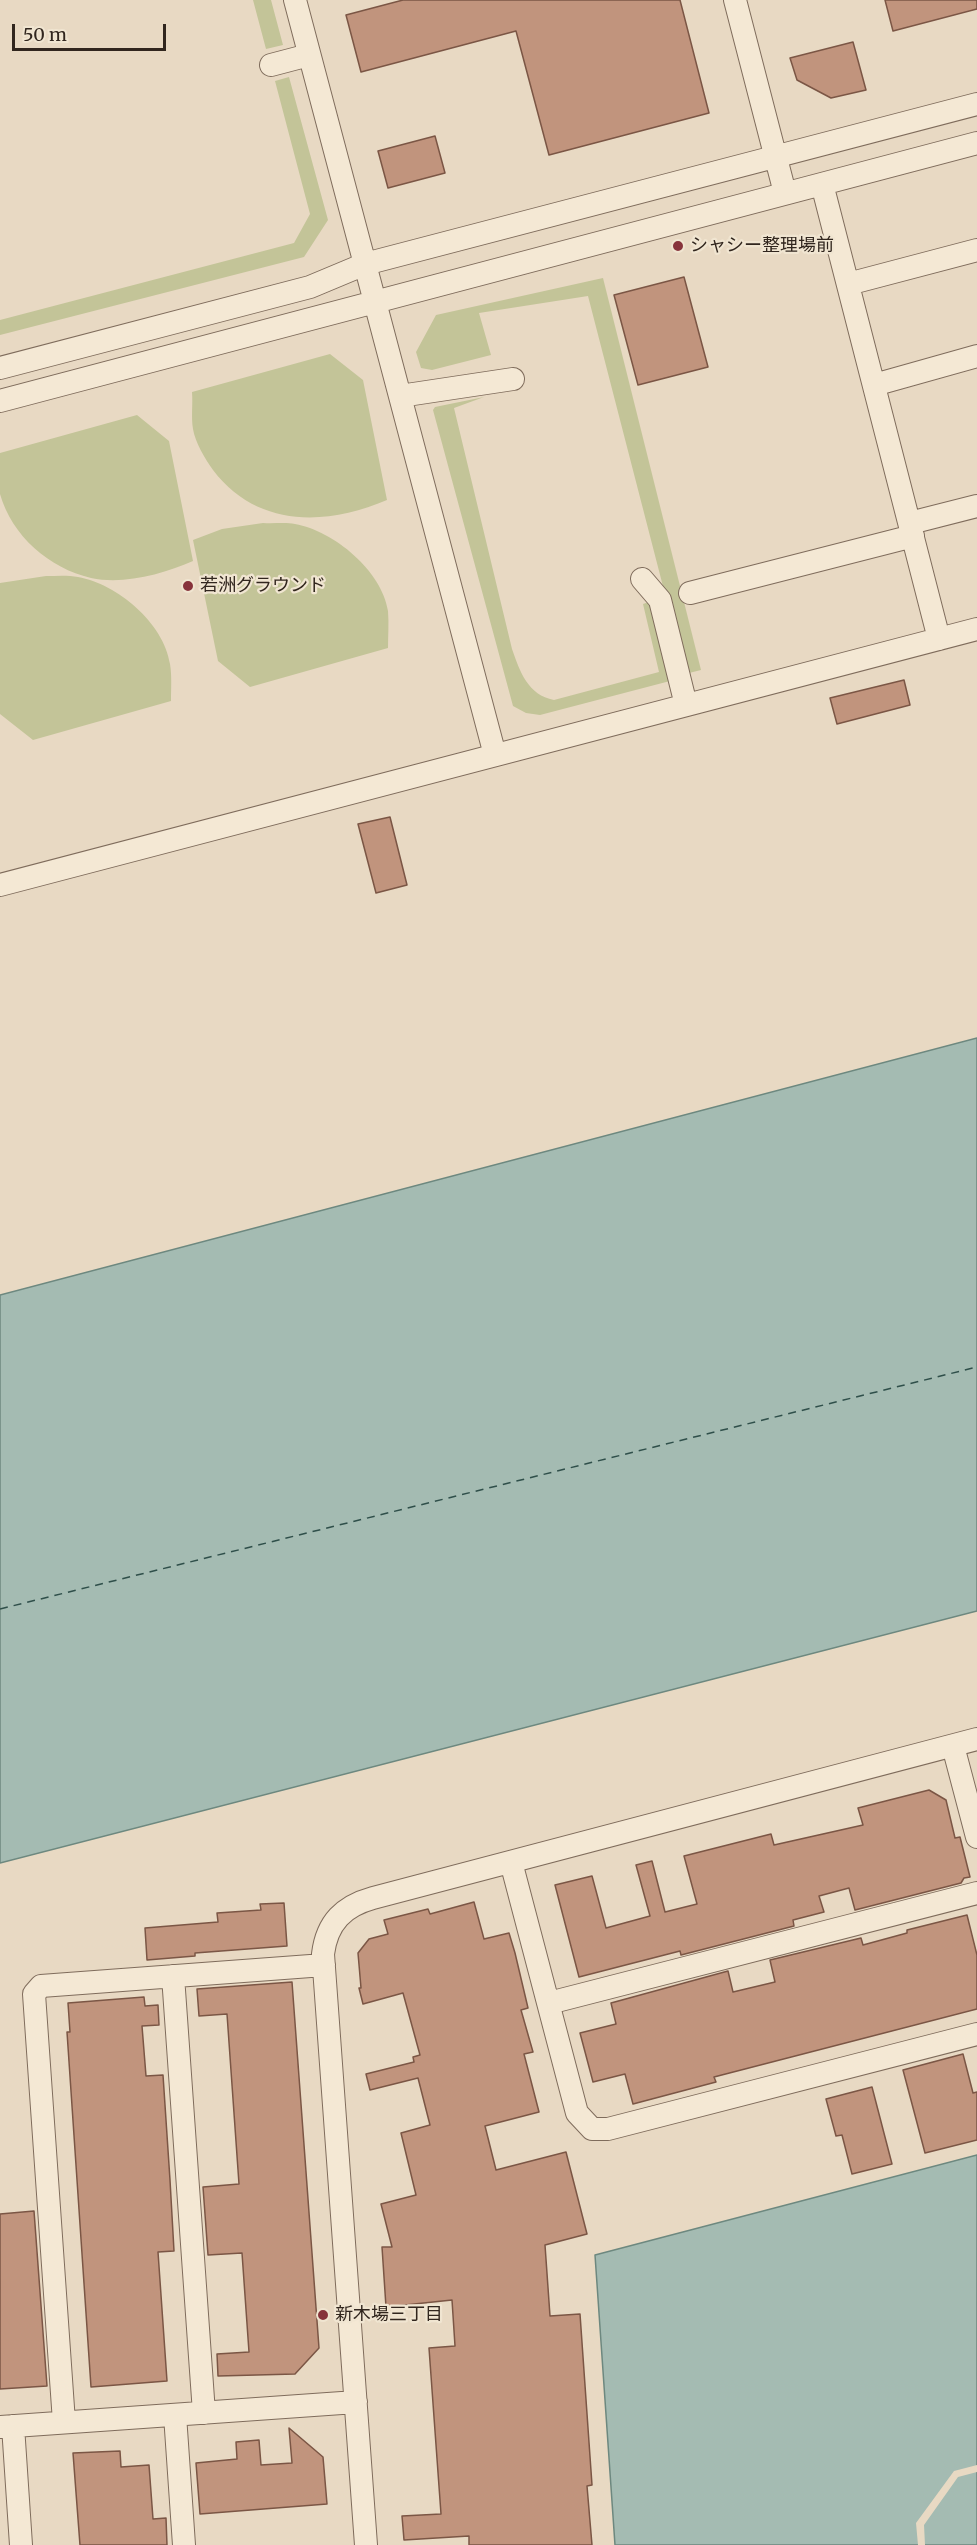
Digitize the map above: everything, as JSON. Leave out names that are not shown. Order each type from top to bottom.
[{"type":"street","points":[[295,0],[495,755]]},
{"type":"street","points":[[735,0],[785,194]]},
{"type":"street","points":[[270,65],[309,55]]},
{"type":"street","points":[[0,368],[310,287],[365,264],[977,104]]},
{"type":"street","points":[[0,401],[977,143]]},
{"type":"street","points":[[822,184],[939,639]]},
{"type":"street","points":[[848,284],[977,250]]},
{"type":"street","points":[[874,385],[977,356]]},
{"type":"street","points":[[400,396],[513,379]]},
{"type":"street","points":[[690,593],[911,530],[977,506]]},
{"type":"street","points":[[642,579],[660,600],[686,705]]},
{"type":"street","points":[[0,885],[977,629]]},
{"type":"street","points":[[366,2545],[324,1965],[325,1943],[330,1927],[341,1912],[354,1903],[977,1739]]},
{"type":"street","points":[[953,1746],[977,1837]]},
{"type":"street","points":[[512,1862],[578,2113],[592,2129],[600,2131],[977,2034]]},
{"type":"street","points":[[549,2003],[977,1893]]},
{"type":"street","points":[[63,2422],[34,1994],[41,1986],[324,1965]]},
{"type":"street","points":[[173,1976],[204,2413]]},
{"type":"street","points":[[21,2545],[6,2426],[356,2402]]},
{"type":"street","points":[[175,2415],[184,2545]]},
{"type":"green space","points":[[253,0],[271,0],[283,45],[266,49]]},
{"type":"green space","points":[[289,77],[328,220],[304,257],[0,335],[0,320],[294,243],[310,214],[275,81]]},
{"type":"green space","points":[[603,278],[701,670],[689,673],[666,598],[588,296],[479,313],[491,355],[432,370],[421,368],[416,352],[436,315]]},
{"type":"green space","points":[[330,354],[363,380],[387,500],[364,509],[317,517],[271,512],[250,503],[231,489],[213,470],[201,450],[193,429],[192,392]]},
{"type":"green space","points":[[484,397],[454,408],[512,649],[526,681],[538,693],[554,700],[659,672],[643,604],[649,602],[670,681],[540,715],[526,713],[513,706],[433,410],[435,407]]},
{"type":"green space","points":[[137,415],[169,441],[193,561],[156,574],[117,580],[91,578],[61,567],[34,548],[13,523],[0,494],[0,453]]},
{"type":"green space","points":[[263,523],[291,523],[310,528],[340,544],[354,555],[366,568],[384,596],[388,611],[388,648],[250,687],[218,661],[193,540],[222,529]]},
{"type":"green space","points":[[46,576],[74,576],[93,581],[123,597],[149,620],[166,649],[171,669],[171,701],[33,740],[0,714],[0,583]]},
{"type":"shaded area","points":[[977,1038],[977,1611],[0,1863],[0,1295]]},
{"type":"shaded area","points":[[977,2155],[977,2545],[615,2545],[595,2255]]},
{"type":"pier","points":[[977,2465],[977,2472],[958,2477],[924,2525],[925,2545],[918,2545],[916,2523],[954,2471]]},
{"type":"building","points":[[403,0],[680,0],[709,113],[549,155],[516,31],[361,72],[346,15]]},
{"type":"building","points":[[885,0],[977,0],[977,9],[893,31]]},
{"type":"building","points":[[853,42],[866,90],[831,98],[797,80],[790,58]]},
{"type":"building","points":[[435,136],[445,173],[388,188],[378,151]]},
{"type":"building","points":[[684,277],[708,367],[638,385],[614,295]]},
{"type":"building","points":[[904,680],[910,705],[837,724],[830,698]]},
{"type":"building","points":[[390,817],[407,885],[376,893],[358,824]]},
{"type":"building","points":[[929,1790],[946,1800],[955,1838],[960,1837],[970,1877],[964,1878],[961,1883],[855,1910],[849,1888],[819,1896],[824,1912],[793,1920],[794,1926],[681,1955],[680,1951],[579,1977],[555,1885],[592,1876],[606,1928],[650,1916],[636,1865],[652,1861],[665,1912],[697,1904],[684,1856],[771,1834],[774,1845],[863,1825],[858,1808]]},
{"type":"building","points":[[474,1902],[484,1939],[509,1933],[528,2008],[521,2010],[533,2052],[524,2054],[539,2112],[485,2126],[496,2170],[566,2152],[587,2234],[545,2245],[550,2316],[580,2314],[592,2485],[587,2486],[592,2545],[469,2545],[469,2536],[404,2540],[402,2516],[441,2514],[429,2348],[455,2346],[452,2300],[386,2307],[382,2247],[392,2247],[381,2204],[416,2195],[401,2133],[430,2125],[418,2078],[370,2090],[366,2074],[414,2062],[413,2057],[420,2055],[403,1993],[363,2004],[359,1988],[361,1988],[358,1953],[369,1939],[388,1934],[384,1920],[428,1909],[430,1914]]},
{"type":"building","points":[[284,1903],[287,1946],[195,1953],[195,1956],[147,1960],[145,1928],[218,1922],[217,1913],[261,1910],[260,1904]]},
{"type":"building","points":[[967,1915],[977,1955],[977,2009],[714,2077],[716,2082],[633,2104],[625,2074],[593,2082],[580,2033],[616,2024],[611,2003],[728,1971],[733,1992],[775,1982],[770,1960],[861,1938],[863,1945],[907,1933],[907,1930]]},
{"type":"building","points":[[292,1982],[319,2348],[295,2374],[218,2376],[217,2354],[249,2352],[242,2253],[208,2255],[203,2187],[239,2184],[227,2014],[199,2016],[197,1989]]},
{"type":"building","points":[[144,1997],[145,2006],[158,2005],[159,2025],[142,2026],[146,2076],[163,2075],[170,2180],[174,2251],[158,2252],[167,2381],[91,2387],[67,2032],[70,2032],[68,2003]]},
{"type":"building","points":[[963,2054],[973,2093],[977,2092],[977,2140],[925,2153],[903,2070]]},
{"type":"building","points":[[872,2087],[892,2164],[852,2174],[842,2135],[836,2136],[826,2099]]},
{"type":"building","points":[[34,2211],[47,2386],[0,2389],[0,2214]]},
{"type":"building","points":[[289,2428],[323,2457],[327,2504],[200,2514],[196,2463],[237,2459],[236,2442],[259,2440],[261,2465],[292,2463]]},
{"type":"building","points":[[120,2451],[121,2467],[149,2465],[153,2519],[166,2518],[167,2545],[80,2545],[73,2453]]},
{"type":"ferry route","points":[[0,1609],[977,1367]]},
{"type":"place","name":"シャシー整理場前","points":[[678,246]]},
{"type":"place","name":"若洲グラウンド","points":[[188,586]]},
{"type":"place","name":"新木場三丁目","points":[[323,2315]]}]
